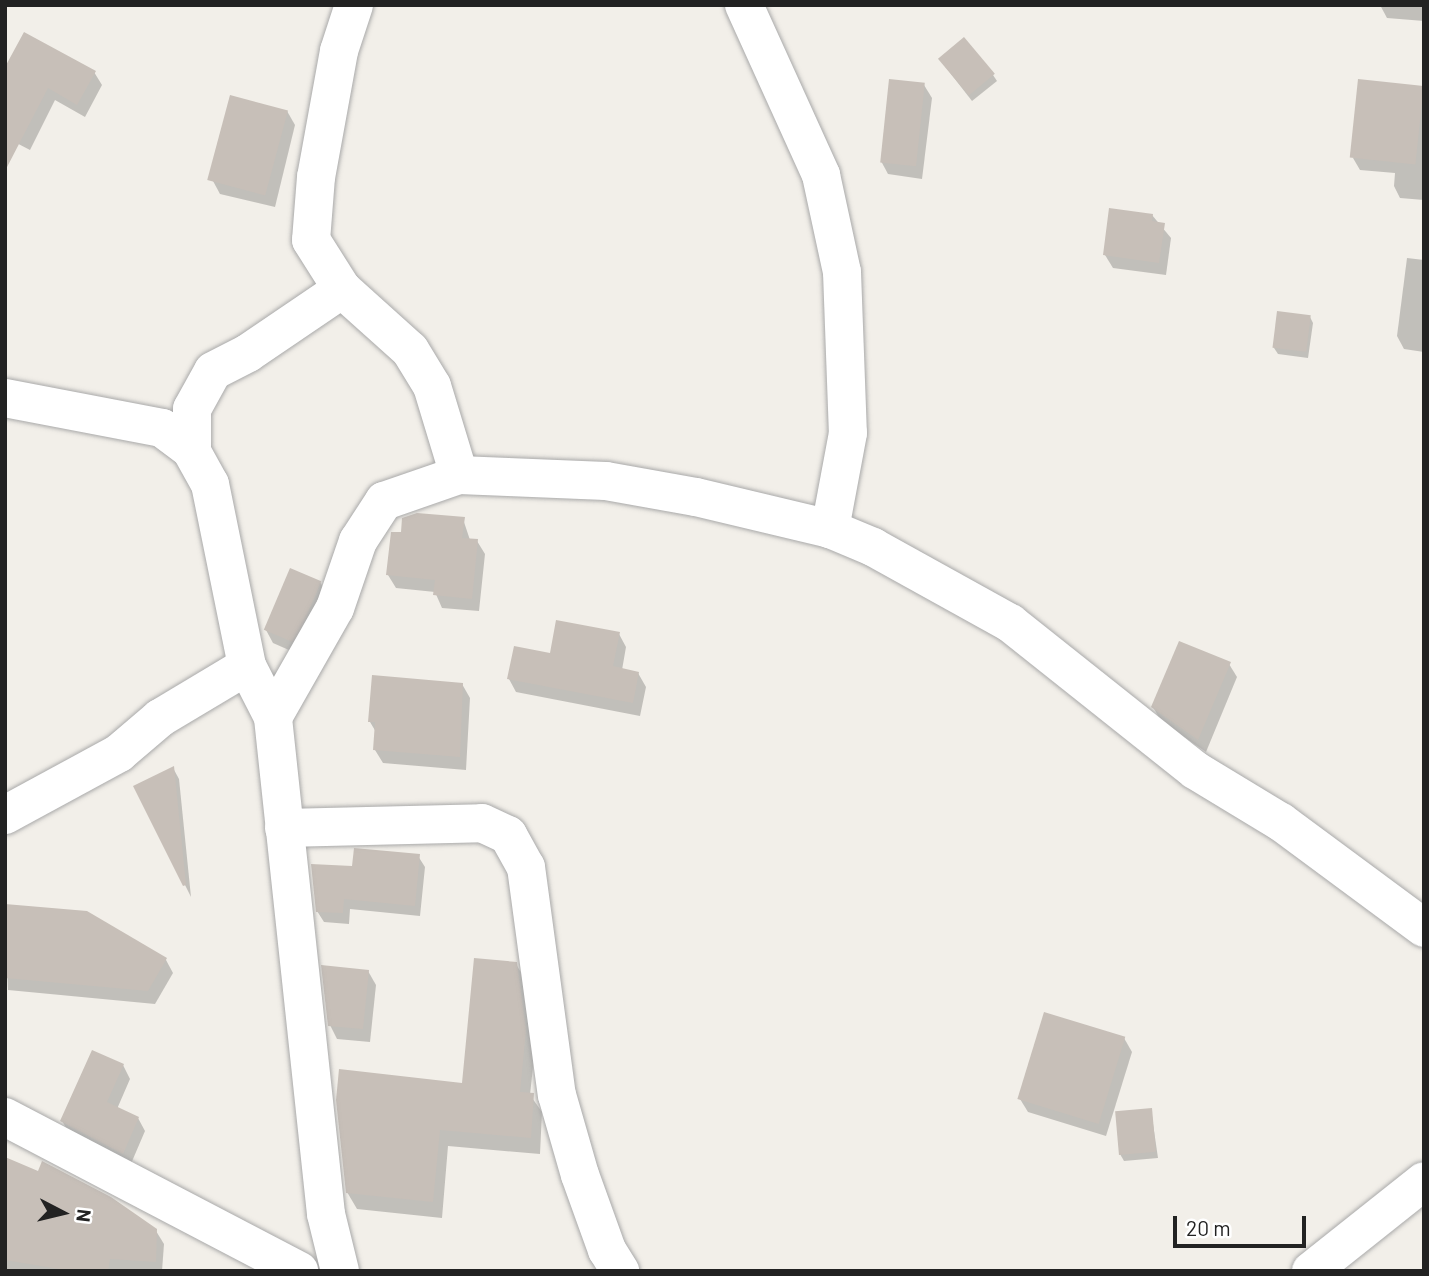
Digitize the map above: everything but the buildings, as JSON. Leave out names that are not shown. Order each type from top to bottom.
[{"type":"street","points":[[354,5],[339,51],[318,165],[311,240],[342,289],[410,350],[432,386],[459,475]]},
{"type":"street","points":[[744,5],[821,175],[842,272],[848,433],[830,529]]},
{"type":"street","points":[[192,451],[192,409],[213,371],[248,353],[342,289]]},
{"type":"street","points":[[5,398],[162,428],[192,451],[210,484],[247,666],[273,717],[326,1214],[340,1271]]},
{"type":"street","points":[[273,717],[335,608],[358,541],[384,501],[459,475],[606,481],[710,500],[830,529],[873,547],[1010,623],[1195,770],[1281,822],[1424,928]]},
{"type":"street","points":[[5,815],[119,753],[160,718],[247,666]]},
{"type":"street","points":[[284,828],[482,823],[508,835],[526,867],[557,1095],[580,1175],[607,1250],[620,1271]]},
{"type":"street","points":[[5,1117],[299,1271]]},
{"type":"street","points":[[1311,1271],[1424,1181]]}]
